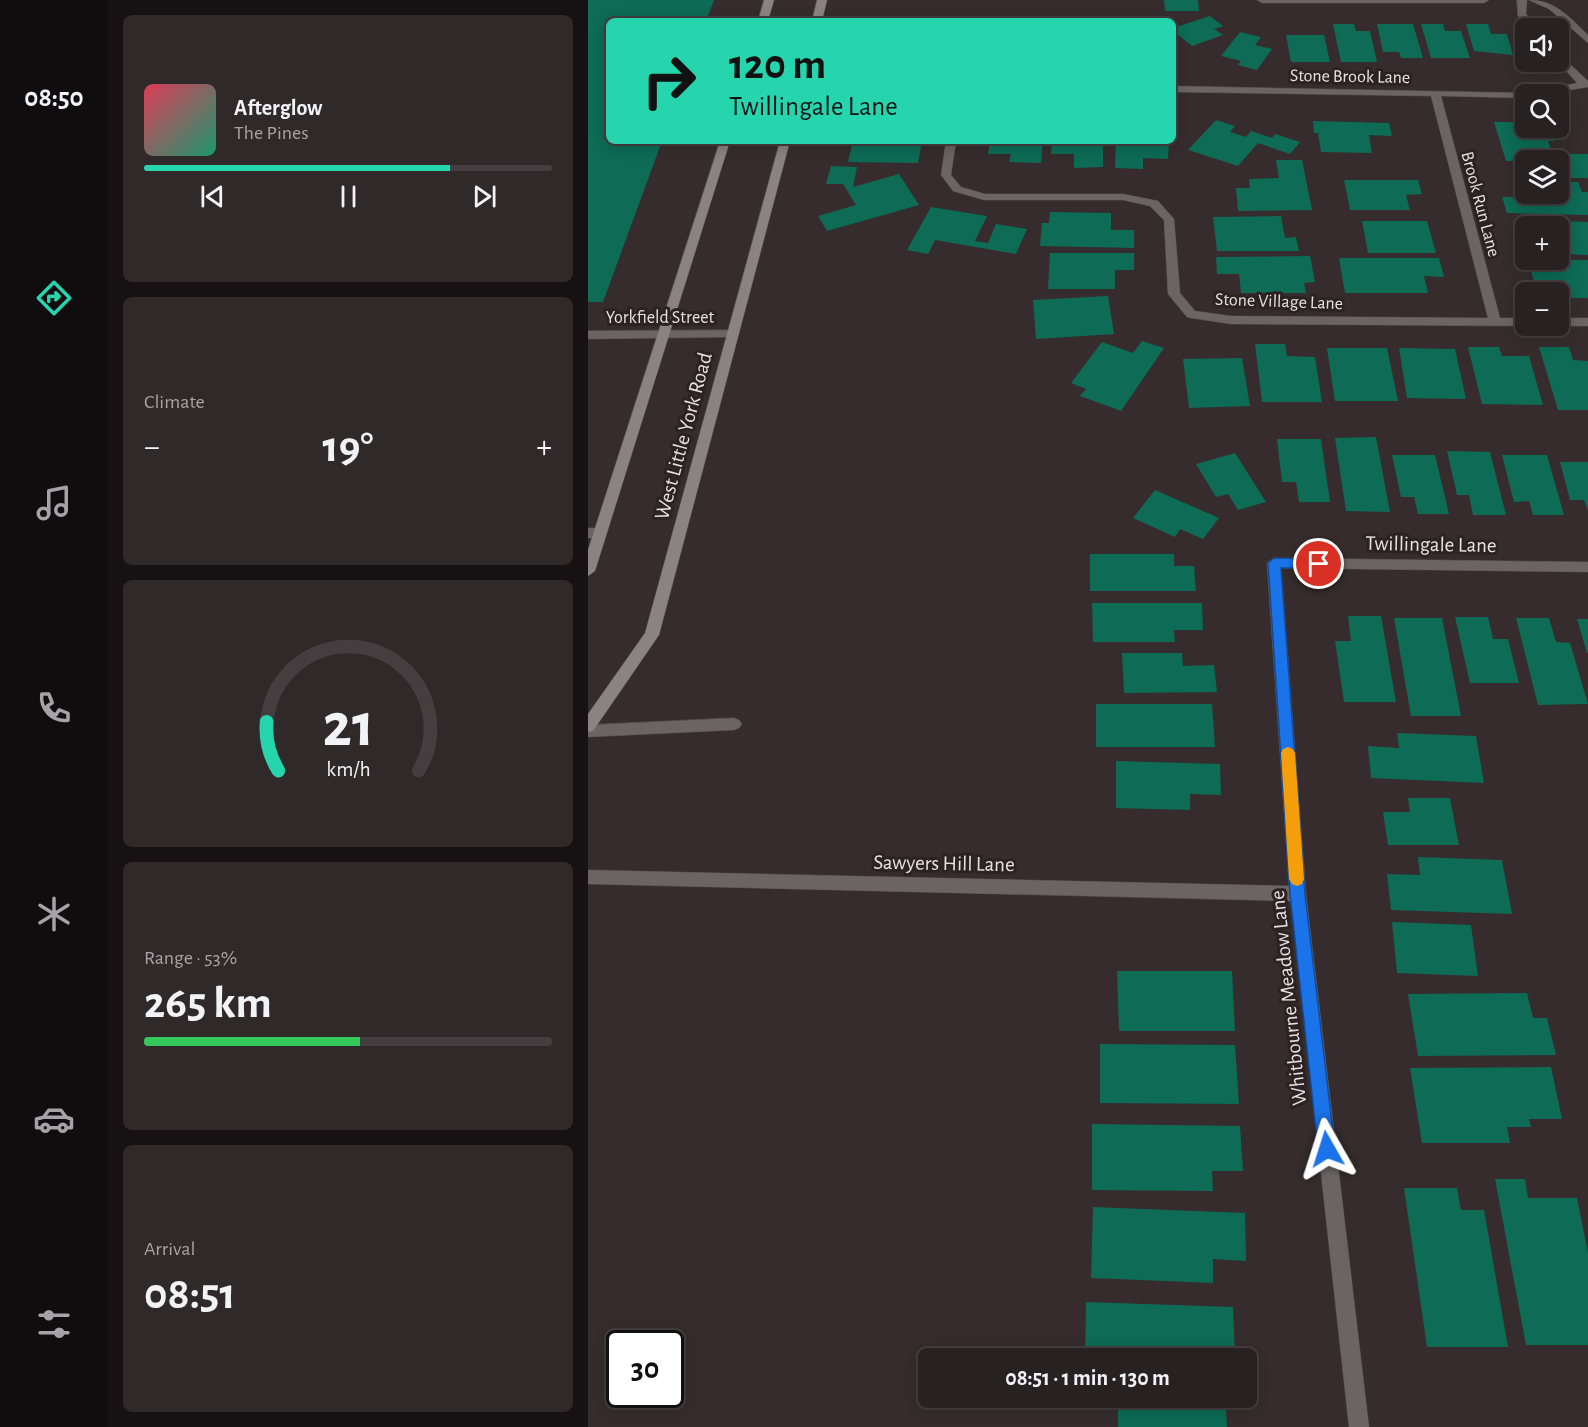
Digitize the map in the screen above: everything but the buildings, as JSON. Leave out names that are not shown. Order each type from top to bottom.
[{"type":"main road","points":[[764,18],[769,0]]},
{"type":"main road","points":[[818,18],[822,0]]},
{"type":"main road","points":[[588,571],[594,533],[724,144]]},
{"type":"main road","name":"West Little York Road","points":[[588,726],[652,635],[784,144]]},
{"type":"street","points":[[1262,0],[1484,0]]},
{"type":"street","points":[[1522,0],[1521,14],[1525,18]]},
{"type":"street","points":[[1534,0],[1552,7],[1588,40]]},
{"type":"street","points":[[1569,67],[1586,84]]},
{"type":"street","points":[[1569,87],[1586,84]]},
{"type":"street","name":"Stone Brook Lane","points":[[1176,89],[1515,95]]},
{"type":"street","name":"Brook Run Lane","points":[[1435,94],[1495,322]]},
{"type":"street","name":"Stone Village Lane","points":[[951,144],[946,175],[957,189],[984,197],[1123,197],[1154,202],[1169,219],[1174,294],[1191,315],[1231,320],[1515,322]]},
{"type":"street","points":[[1569,322],[1588,322]]},
{"type":"street","name":"Yorkfield Street","points":[[588,335],[732,334]]},
{"type":"street","name":"Twillingale Lane","points":[[1274,563],[1588,567]]},
{"type":"street","name":"Whitbourne Meadow Lane","points":[[1274,563],[1298,894],[1359,1427]]},
{"type":"street","points":[[588,731],[734,724]]},
{"type":"street","name":"Sawyers Hill Lane","points":[[588,877],[1298,894]]},
{"type":"slow traffic","points":[[1288,753],[1297,879]]},
{"type":"route","points":[[1319,564],[1274,563],[1298,894],[1327,1149]]}]
